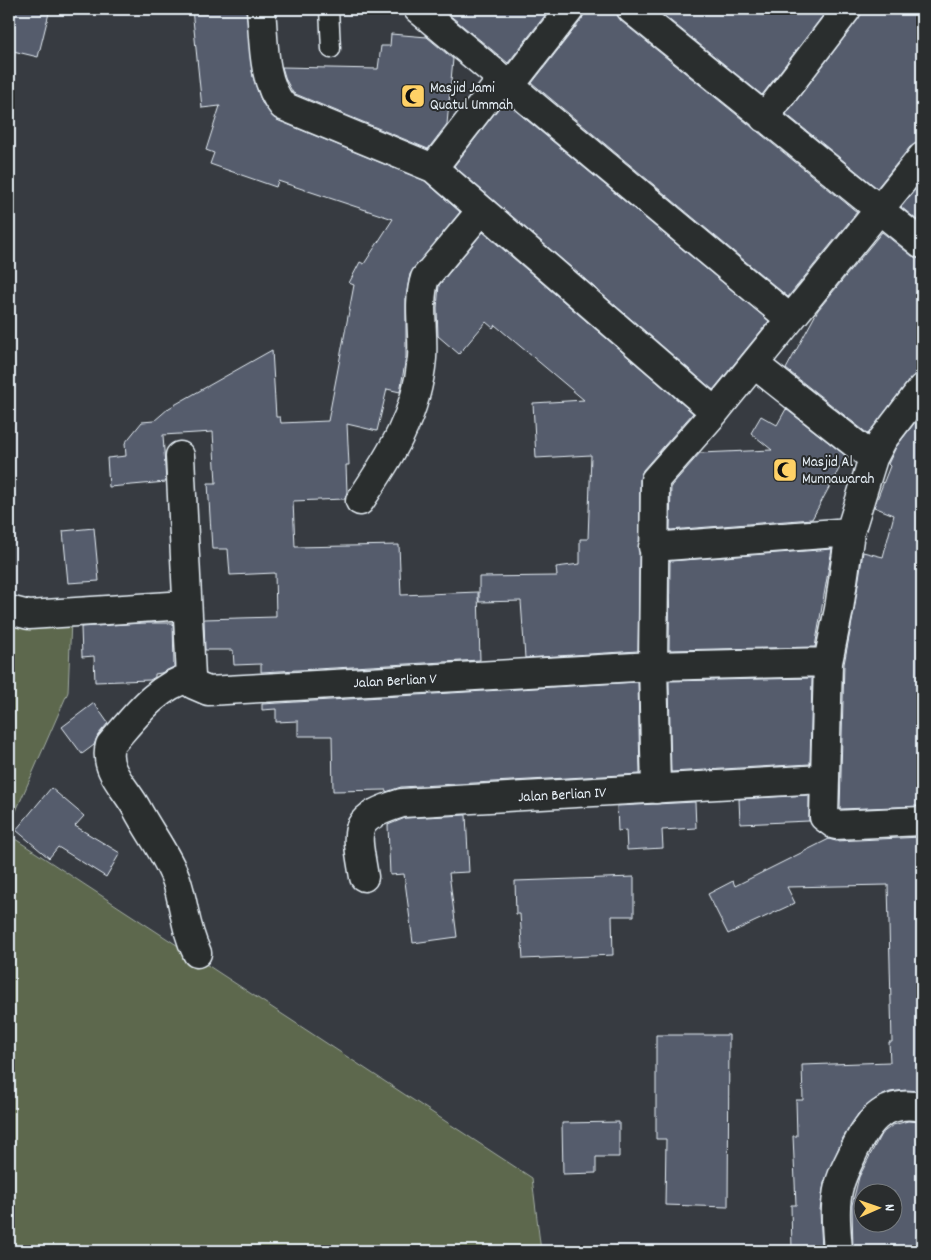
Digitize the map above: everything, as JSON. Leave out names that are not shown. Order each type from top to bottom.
[{"type":"street","points":[[261,9],[271,84],[275,97],[283,106],[433,168],[480,212],[715,412]]},
{"type":"street","points":[[418,9],[789,318]]},
{"type":"street","points":[[433,168],[570,9]]},
{"type":"street","points":[[631,9],[764,118],[880,208],[922,244]]},
{"type":"street","points":[[764,118],[847,9]]},
{"type":"street","points":[[656,789],[653,666],[655,480],[715,412],[789,318],[922,157]]},
{"type":"street","points":[[360,501],[395,449],[411,411],[421,366],[423,335],[421,291],[425,278],[480,212]]},
{"type":"street","points":[[754,364],[873,458]]},
{"type":"street","points":[[922,388],[883,439],[873,458],[850,532],[839,609],[828,662],[823,779],[824,817],[835,825],[922,821]]},
{"type":"street","points":[[180,456],[191,677],[163,688],[110,745],[108,752],[109,764],[135,804],[176,878],[188,936],[198,952]]},
{"type":"street","points":[[653,547],[850,532]]},
{"type":"street","points":[[9,610],[29,615],[186,605]]},
{"type":"street","name":"Jalan Berlian V","points":[[191,677],[194,685],[208,691],[653,666],[828,662]]},
{"type":"street","name":"Jalan Berlian IV","points":[[364,877],[360,826],[364,820],[380,810],[402,803],[823,779]]},
{"type":"street","points":[[838,1251],[836,1197],[846,1167],[864,1129],[877,1115],[893,1107],[912,1105],[922,1107]]},
{"type":"lane","points":[[329,9],[331,50]]},
{"type":"green space","points":[[9,617],[71,620],[68,692],[9,827]]},
{"type":"green space","points":[[9,835],[532,1178],[541,1251],[9,1251]]},
{"type":"building","points":[[9,9],[50,9],[38,57],[9,50]]},
{"type":"building","points":[[192,9],[246,9],[253,77],[262,103],[277,120],[425,181],[460,212],[410,274],[406,297],[406,357],[400,392],[387,389],[377,431],[347,424],[349,465],[346,465],[347,492],[345,499],[293,501],[295,547],[399,545],[401,595],[478,592],[480,660],[261,672],[261,664],[234,665],[233,650],[205,650],[204,619],[276,617],[275,573],[230,575],[228,549],[212,549],[208,483],[216,483],[213,432],[163,435],[166,482],[109,487],[107,458],[126,456],[125,443],[142,422],[154,421],[169,408],[272,350],[276,417],[280,417],[281,423],[328,421],[354,285],[349,283],[360,262],[364,264],[393,219],[278,181],[276,187],[210,164],[214,153],[206,150],[220,106],[202,108]]},
{"type":"building","points":[[442,9],[550,9],[508,63]]},
{"type":"building","points":[[585,9],[616,9],[621,21],[857,212],[788,297],[532,83],[582,19]]},
{"type":"building","points":[[656,9],[828,9],[762,95]]},
{"type":"building","points":[[862,9],[922,9],[922,142],[910,147],[877,188],[786,114],[859,18]]},
{"type":"building","name":"Masjid Jami Quatul Ummah","points":[[391,34],[427,37],[453,59],[447,124],[428,149],[293,93],[286,80],[282,67],[378,69],[381,46],[390,46]]},
{"type":"building","points":[[504,101],[769,321],[713,390],[454,166]]},
{"type":"building","points":[[922,181],[922,224],[901,207]]},
{"type":"building","points":[[483,232],[693,413],[643,470],[640,479],[638,651],[525,658],[521,601],[479,602],[479,577],[557,576],[556,567],[580,564],[580,539],[588,539],[591,455],[536,458],[533,403],[584,400],[495,325],[493,328],[486,322],[459,354],[438,336],[437,308],[439,285]]},
{"type":"building","points":[[882,232],[912,256],[922,259],[922,373],[916,374],[910,379],[868,434],[786,369],[818,310]]},
{"type":"building","points":[[786,409],[846,456],[812,519],[670,530],[671,486],[700,453],[772,450],[751,433],[761,416],[777,425]]},
{"type":"building","points":[[922,413],[922,806],[840,809],[844,664],[863,552],[883,557],[894,515],[874,507],[890,466],[888,464],[896,447]]},
{"type":"building","points":[[94,528],[99,581],[68,583],[63,531]]},
{"type":"building","points":[[832,549],[815,647],[669,650],[670,561]]},
{"type":"building","points":[[173,623],[174,667],[155,674],[155,677],[150,680],[95,682],[94,656],[82,657],[81,627]]},
{"type":"building","points":[[812,678],[810,764],[671,772],[669,681]]},
{"type":"building","points":[[638,682],[640,774],[401,787],[386,792],[386,790],[333,791],[332,736],[298,736],[298,721],[276,722],[276,709],[262,710],[262,704]]},
{"type":"building","points":[[94,703],[108,723],[98,735],[94,745],[82,754],[62,727]]},
{"type":"building","points":[[51,788],[84,816],[75,826],[120,853],[106,877],[58,847],[49,858],[16,830]]},
{"type":"building","points":[[809,795],[809,821],[740,824],[739,799]]},
{"type":"building","points":[[695,802],[696,828],[662,830],[663,848],[627,850],[626,830],[618,831],[617,806]]},
{"type":"building","points":[[466,815],[469,872],[449,873],[457,937],[413,943],[404,874],[390,875],[388,825],[405,818]]},
{"type":"building","points":[[922,837],[922,1091],[890,1092],[877,1098],[858,1114],[843,1138],[824,1183],[820,1210],[822,1251],[792,1251],[791,1205],[796,1205],[793,1136],[797,1136],[796,1100],[803,1100],[802,1065],[890,1062],[889,1042],[892,1042],[888,885],[787,887],[795,903],[728,934],[708,894],[733,881],[735,886],[829,839],[836,841]]},
{"type":"building","points":[[634,877],[634,916],[612,916],[613,955],[523,959],[520,914],[516,914],[515,881]]},
{"type":"building","points":[[656,1035],[729,1035],[728,1207],[665,1205],[666,1139],[656,1139]]},
{"type":"building","points":[[908,1121],[922,1122],[922,1251],[853,1251],[852,1205],[854,1197],[854,1232],[904,1232],[904,1182],[858,1182],[881,1134],[893,1125]]},
{"type":"building","points":[[619,1122],[619,1157],[596,1157],[596,1173],[563,1174],[562,1123]]},
{"type":"place","name":"Masjid Jami Quatul Ummah","points":[[413,96]]},
{"type":"place","name":"Masjid Al Munnawarah","points":[[785,470]]}]
